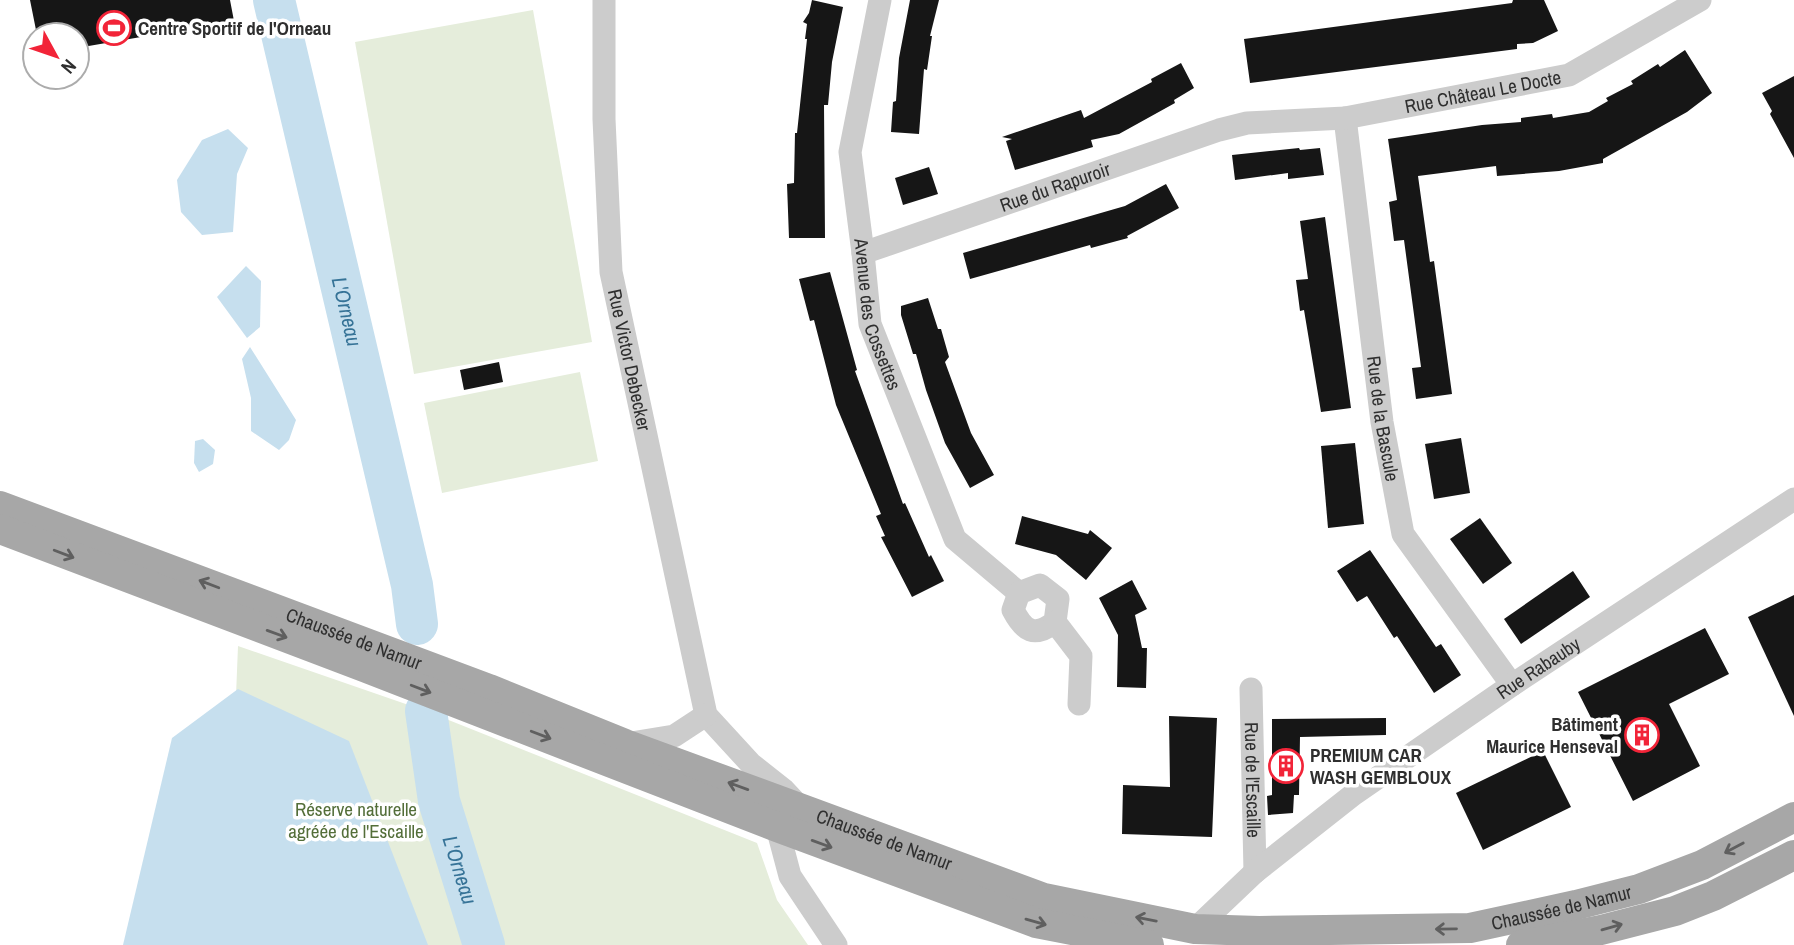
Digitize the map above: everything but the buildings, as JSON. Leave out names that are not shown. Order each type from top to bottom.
[{"type":"main road","name":"Chaussée de Namur","points":[[0,506],[342,635],[483,700],[777,827],[1036,923],[1149,945]]},
{"type":"main road","name":"Chaussée de Namur","points":[[0,529],[364,667],[625,744],[1044,898],[1195,929],[1259,931],[1470,928],[1639,889],[1702,865],[1794,817]]},
{"type":"main road","name":"Chaussée de Namur","points":[[1521,945],[1601,930],[1675,911],[1713,896],[1794,855]]},
{"type":"street","name":"Rue Victor Debecker","points":[[604,0],[604,119],[611,272],[706,715]]},
{"type":"street","name":"Avenue des Cossettes","points":[[880,0],[850,152],[870,324],[955,539],[1018,593]]},
{"type":"street","name":"Rue Château Le Docte","points":[[1247,123],[1345,118],[1569,75],[1700,0]]},
{"type":"street","name":"Rue de la Bascule","points":[[1345,118],[1382,422],[1403,534],[1512,685]]},
{"type":"street","name":"Rue du Rapuroir","points":[[863,253],[1219,130],[1247,123]]},
{"type":"street","name":"Rue Rabauby","points":[[1195,929],[1255,872],[1354,794],[1512,685],[1794,499]]},
{"type":"street","points":[[1055,622],[1045,629],[1016,634],[1013,610],[1018,593],[1040,585],[1058,599],[1055,622],[1081,656],[1079,704]]},
{"type":"street","name":"Rue de l'Escaille","points":[[1251,689],[1255,872]]},
{"type":"street","points":[[625,744],[674,736],[706,715],[751,764],[784,790],[802,810]]},
{"type":"street","points":[[777,827],[790,876],[836,945]]},
{"type":"green space","points":[[533,10],[592,342],[414,374],[355,42]]},
{"type":"green space","points":[[580,372],[598,461],[442,493],[424,403]]},
{"type":"green space","name":"Réserve naturelle agréée de l'Escaille","points":[[238,646],[426,711],[757,843],[777,900],[808,945],[226,945]]},
{"type":"water","points":[[228,129],[248,148],[237,174],[233,232],[202,235],[181,212],[177,180],[202,140]]},
{"type":"water","points":[[246,266],[261,281],[260,327],[247,338],[217,297]]},
{"type":"water","points":[[250,347],[296,420],[289,440],[279,450],[251,431],[251,398],[242,359]]},
{"type":"water","points":[[203,439],[215,450],[213,464],[199,472],[194,463],[195,441]]},
{"type":"water","points":[[238,689],[349,741],[428,945],[123,945],[172,738]]},
{"type":"waterway","name":"L'Orneau","points":[[274,0],[412,585],[417,624]]},
{"type":"waterway","name":"L'Orneau","points":[[426,711],[439,801],[484,945]]},
{"type":"place","name":"Centre Sportif de l'Orneau","points":[[114,28]]},
{"type":"place","name":"Bâtiment Maurice Henseval","points":[[1642,735]]},
{"type":"place","name":"PREMIUM CAR WASH GEMBLOUX","points":[[1286,766]]}]
